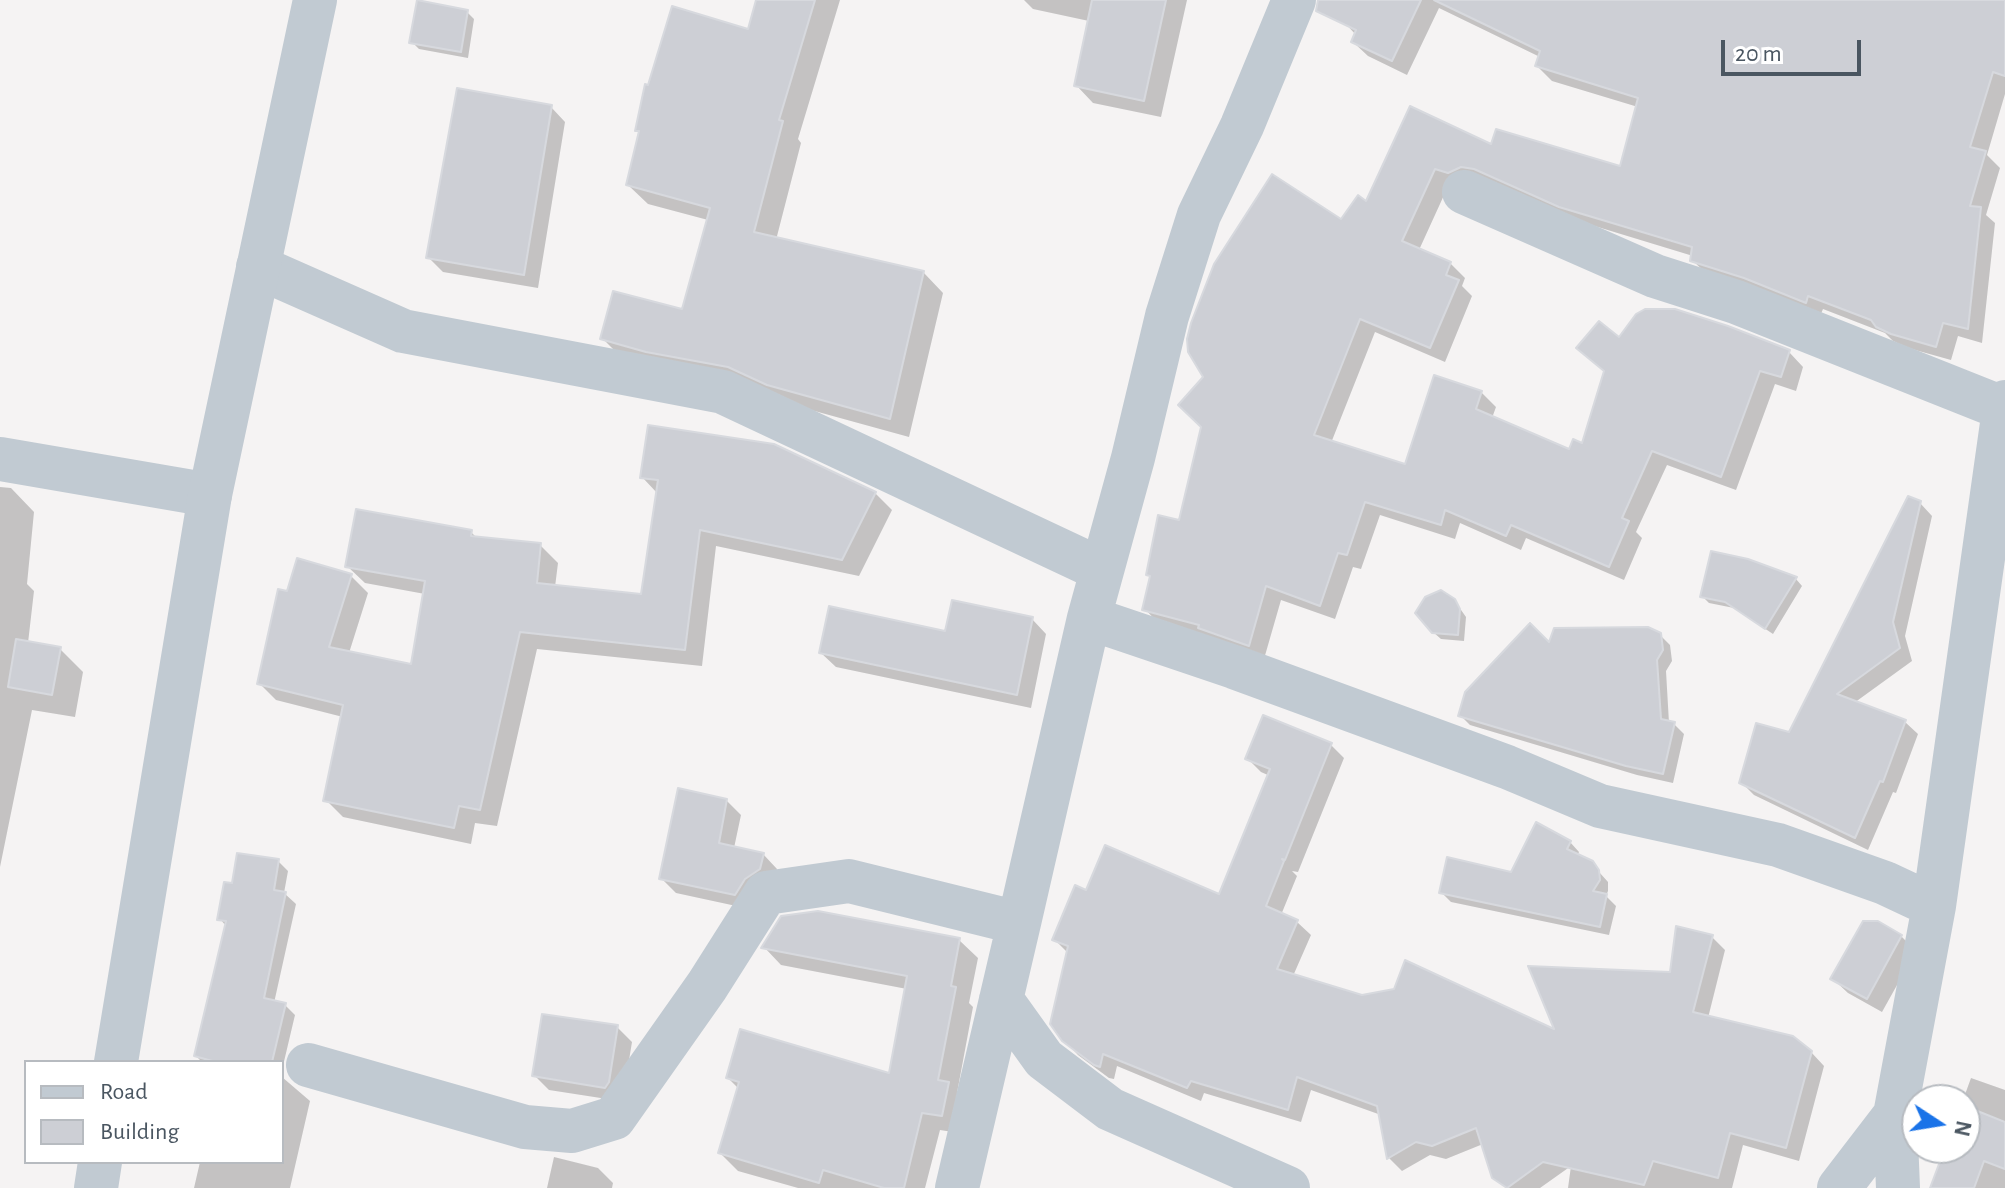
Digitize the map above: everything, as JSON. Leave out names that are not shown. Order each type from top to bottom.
[{"type":"street","points":[[116,1060],[210,495],[315,0]]},
{"type":"street","points":[[957,1188],[1089,618],[1133,458],[1167,316],[1199,215],[1242,126],[1294,0]]},
{"type":"street","points":[[1464,192],[1655,276],[1736,302],[2004,408]]},
{"type":"street","points":[[258,267],[403,331],[723,392],[1102,570]]},
{"type":"street","points":[[1898,1188],[1895,1115],[1934,906],[2005,402]]},
{"type":"street","points":[[0,459],[210,495]]},
{"type":"street","points":[[1089,618],[1234,667],[1507,767],[1600,806],[1778,845],[1885,883],[1934,906]]},
{"type":"street","points":[[308,1065],[525,1127],[572,1131],[614,1118],[707,986],[766,893],[849,881],[1019,923]]},
{"type":"street","points":[[1001,999],[1044,1059],[1110,1109],[1288,1188]]},
{"type":"street","points":[[1839,1188],[1895,1115]]},
{"type":"street","points":[[96,1188],[100,1164]]},
{"type":"building","points":[[417,0],[468,10],[461,52],[409,43]]},
{"type":"building","points":[[756,0],[815,0],[779,120],[783,121],[754,232],[924,271],[890,419],[767,385],[728,367],[646,352],[600,339],[613,291],[682,309],[710,208],[626,185],[639,131],[635,131],[645,84],[648,85],[672,6],[748,29]]},
{"type":"building","points":[[1092,0],[1166,0],[1144,101],[1074,86]]},
{"type":"building","points":[[1318,0],[1421,0],[1392,61],[1351,42],[1356,30],[1316,11]]},
{"type":"building","points":[[1434,0],[2005,0],[2005,76],[1993,72],[1970,147],[1986,151],[1970,206],[1981,207],[1968,329],[1943,323],[1936,347],[1891,334],[1876,327],[1871,320],[1808,296],[1806,303],[1690,261],[1692,247],[1559,207],[1474,169],[1461,167],[1448,173],[1435,169],[1402,241],[1451,262],[1446,275],[1459,280],[1430,348],[1360,319],[1314,435],[1405,464],[1434,375],[1482,391],[1476,409],[1569,449],[1573,439],[1582,443],[1604,371],[1576,348],[1599,321],[1619,337],[1636,314],[1645,309],[1675,309],[1790,350],[1781,377],[1760,371],[1721,477],[1652,451],[1622,518],[1629,521],[1609,567],[1511,525],[1506,536],[1445,510],[1441,525],[1365,502],[1347,555],[1338,553],[1320,606],[1266,586],[1249,646],[1198,628],[1199,625],[1142,610],[1158,515],[1179,520],[1201,427],[1178,405],[1203,377],[1188,352],[1191,323],[1214,264],[1272,174],[1341,219],[1358,195],[1366,201],[1410,106],[1491,144],[1496,129],[1620,166],[1638,98],[1535,66],[1540,51]]},
{"type":"building","points":[[457,88],[552,105],[524,275],[426,258]]},
{"type":"building","points":[[648,425],[774,444],[876,492],[842,560],[700,530],[685,650],[520,632],[480,810],[459,806],[454,828],[323,801],[343,705],[257,684],[278,589],[287,591],[297,558],[352,574],[329,647],[411,664],[425,581],[345,567],[356,509],[472,530],[471,536],[541,543],[537,583],[641,594],[658,480],[640,478]]},
{"type":"building","points":[[1908,496],[1921,501],[1893,622],[1900,648],[1837,694],[1906,720],[1883,782],[1880,781],[1855,838],[1739,783],[1756,723],[1789,732]]},
{"type":"building","points":[[1711,551],[1748,559],[1797,577],[1765,629],[1725,602],[1700,597]]},
{"type":"building","points":[[1441,590],[1455,599],[1460,609],[1458,635],[1432,633],[1415,613],[1425,597]]},
{"type":"building","points":[[952,600],[1033,617],[1017,695],[819,653],[829,606],[945,631]]},
{"type":"building","points":[[1530,623],[1549,642],[1554,628],[1648,627],[1661,633],[1663,650],[1657,660],[1661,719],[1675,722],[1663,774],[1458,716],[1465,692]]},
{"type":"building","points":[[16,639],[61,647],[52,695],[8,687]]},
{"type":"building","points":[[1263,715],[1332,743],[1285,860],[1282,859],[1284,861],[1266,906],[1298,920],[1277,969],[1362,995],[1394,989],[1405,960],[1554,1029],[1528,966],[1670,972],[1676,926],[1713,935],[1693,1012],[1793,1036],[1812,1051],[1786,1148],[1730,1133],[1718,1178],[1653,1161],[1644,1185],[1543,1162],[1507,1188],[1492,1178],[1476,1128],[1432,1146],[1416,1142],[1387,1159],[1377,1106],[1297,1077],[1288,1110],[1191,1081],[1187,1088],[1103,1054],[1100,1067],[1062,1041],[1050,1024],[1068,946],[1052,940],[1075,885],[1086,890],[1105,845],[1219,894],[1270,769],[1245,759]]},
{"type":"building","points":[[678,788],[727,799],[719,843],[764,853],[760,869],[745,879],[735,895],[659,879]]},
{"type":"building","points":[[1536,822],[1571,841],[1567,849],[1593,861],[1599,870],[1600,880],[1593,891],[1607,894],[1600,927],[1439,893],[1447,857],[1511,872]]},
{"type":"building","points":[[237,853],[279,859],[274,890],[286,892],[264,998],[286,1003],[272,1060],[209,1060],[194,1056],[226,921],[217,920],[224,882],[232,883]]},
{"type":"building","points":[[818,911],[960,938],[951,986],[956,987],[938,1080],[949,1082],[942,1116],[922,1113],[904,1188],[884,1188],[823,1170],[819,1183],[718,1153],[739,1082],[726,1078],[740,1029],[889,1073],[907,976],[761,948],[781,916]]},
{"type":"building","points":[[1863,921],[1878,921],[1902,935],[1867,999],[1830,979]]},
{"type":"building","points":[[542,1014],[618,1025],[609,1082],[605,1088],[532,1076]]},
{"type":"building","points":[[1981,1112],[2005,1122],[2005,1169],[1984,1161],[1974,1188],[1930,1188],[1939,1164],[1981,1164]]}]
